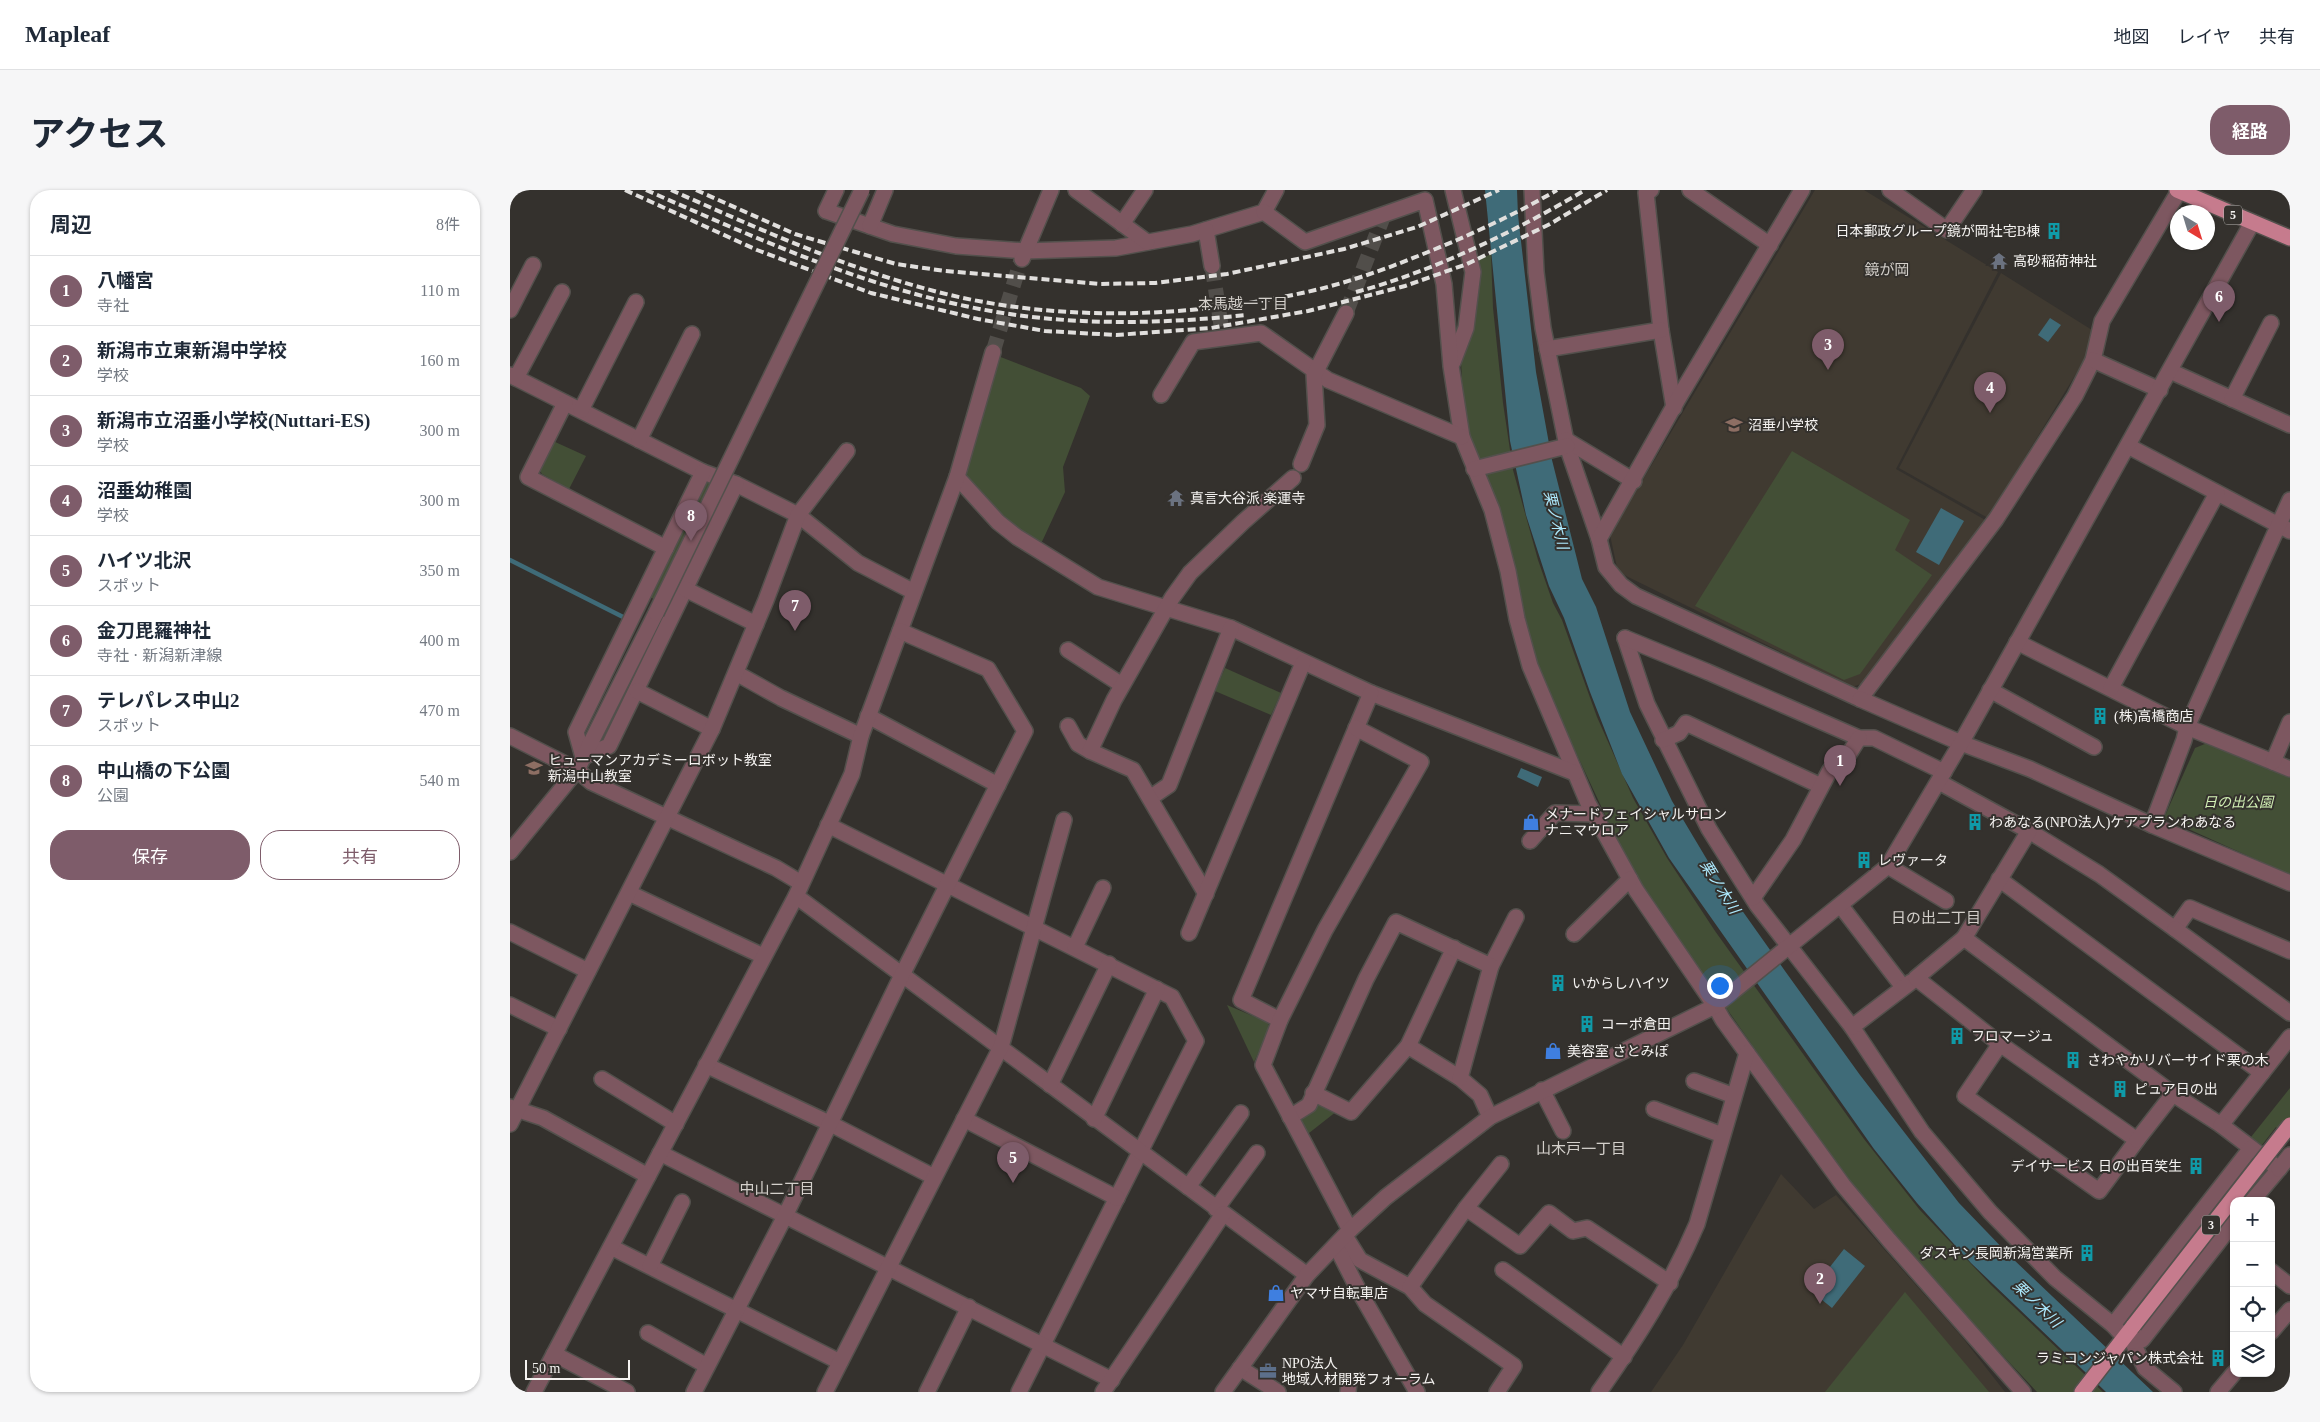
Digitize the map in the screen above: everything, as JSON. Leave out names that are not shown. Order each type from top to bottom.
[{"type":"main road","name":"5","points":[[2178,190],[2290,238]]},
{"type":"main road","name":"3","points":[[2082,1392],[2128,1336],[2290,1125]]},
{"type":"street","points":[[836,190],[826,211],[893,234],[956,246],[994,248],[1023,256],[1116,248],[1206,230],[1264,212],[1276,190]]},
{"type":"street","points":[[510,852],[580,763],[656,614],[862,190]]},
{"type":"street","points":[[870,226],[886,190]]},
{"type":"street","points":[[1023,256],[1051,190]]},
{"type":"street","points":[[1076,190],[1147,242]]},
{"type":"street","points":[[1122,224],[1145,190]]},
{"type":"street","points":[[1451,366],[1466,328],[1473,272],[1452,190]]},
{"type":"street","points":[[1532,190],[1536,272],[1547,349],[1565,444],[1600,539],[1606,567],[1621,585],[1636,596],[1860,699],[1961,743],[2030,769],[2152,825],[2290,883]]},
{"type":"street","points":[[1651,190],[1646,193],[1661,330],[1674,408]]},
{"type":"street","points":[[1690,190],[1770,245]]},
{"type":"street","points":[[1600,539],[1674,408],[1802,190]]},
{"type":"street","points":[[1890,190],[1947,230],[1974,190]]},
{"type":"street","points":[[1860,699],[1996,519],[2075,396],[2093,360],[2102,321],[2178,190]]},
{"type":"street","points":[[1264,212],[1305,242],[1425,200],[1444,284],[1451,366],[1462,437],[1480,467],[1508,571],[1517,620],[1530,666],[1574,773],[1594,814],[1630,879],[1723,1020],[1843,1185],[2022,1392]]},
{"type":"street","points":[[1223,1392],[1307,1275],[1386,1197],[1490,1117],[1715,1006],[1888,866],[1942,777],[2252,223]]},
{"type":"street","points":[[1206,230],[1212,266]]},
{"type":"street","points":[[510,310],[532,265]]},
{"type":"street","points":[[562,292],[513,376],[703,472],[736,484],[798,515],[858,563],[914,592]]},
{"type":"street","points":[[581,410],[636,302]]},
{"type":"street","points":[[1301,464],[1317,425],[1314,375],[1346,313]]},
{"type":"street","points":[[2232,399],[2271,323]]},
{"type":"street","points":[[1547,349],[1661,330]]},
{"type":"street","points":[[639,440],[692,334]]},
{"type":"street","points":[[1161,395],[1193,342],[1261,334],[1328,380],[1462,437]]},
{"type":"street","points":[[534,1392],[798,889],[852,774],[868,716],[957,477],[993,352]]},
{"type":"street","points":[[2093,360],[2160,390]]},
{"type":"street","points":[[2170,372],[2289,422]]},
{"type":"street","points":[[566,403],[528,477],[666,548]]},
{"type":"street","points":[[1480,467],[1565,444],[1634,481]]},
{"type":"street","points":[[2128,446],[2284,528]]},
{"type":"street","points":[[510,1124],[513,1108],[559,1029],[712,729],[756,624],[798,515],[847,451]]},
{"type":"street","points":[[703,472],[576,732],[580,763],[591,782],[776,868],[798,889],[902,976],[1001,1047],[1094,1119],[1307,1275]]},
{"type":"street","points":[[957,477],[998,522],[1017,538],[1098,587],[1230,628],[1371,693],[1574,773]]},
{"type":"street","points":[[1090,751],[1122,685],[1166,609],[1190,573],[1242,522],[1293,478]]},
{"type":"street","points":[[580,763],[609,746],[736,484]]},
{"type":"street","points":[[2111,688],[2217,493]]},
{"type":"street","points":[[2152,825],[2184,740],[2187,727],[2284,528],[2290,500]]},
{"type":"street","points":[[685,589],[756,624]]},
{"type":"street","points":[[642,596],[674,611]]},
{"type":"street","points":[[1150,798],[1169,785],[1230,628]]},
{"type":"street","points":[[694,1392],[785,1216],[902,976],[1025,731],[988,669],[900,631]]},
{"type":"street","points":[[2229,1238],[2142,1340],[2128,1336],[2054,1278],[1990,1212],[1922,1132],[1852,1027],[1753,898],[1709,829],[1664,740],[1648,704],[1625,638],[1859,738],[1874,738],[1942,777],[2099,874],[2290,1013]]},
{"type":"street","points":[[2018,642],[2187,727],[2290,769]]},
{"type":"street","points":[[1068,650],[1122,685]]},
{"type":"street","points":[[1189,933],[1303,663]]},
{"type":"street","points":[[736,673],[781,698],[861,736]]},
{"type":"street","points":[[1990,690],[2094,747]]},
{"type":"street","points":[[636,691],[712,729]]},
{"type":"street","points":[[1280,1020],[1241,1000],[1371,693]]},
{"type":"street","points":[[868,716],[998,785]]},
{"type":"street","points":[[2273,762],[2290,722]]},
{"type":"street","points":[[1664,740],[1679,733],[1686,723],[1821,786]]},
{"type":"street","points":[[1068,726],[1078,744],[1133,770],[1206,894]]},
{"type":"street","points":[[1356,728],[1421,762],[1325,930],[1280,1020],[1263,1066],[1290,1117],[1344,1237],[1359,1291],[1417,1392]]},
{"type":"street","points":[[510,736],[580,763]]},
{"type":"street","points":[[1753,898],[1793,840],[1830,770],[1842,766],[1859,738]]},
{"type":"street","points":[[1530,841],[1555,812],[1594,814]]},
{"type":"street","points":[[826,1392],[888,1266],[1001,1047],[1064,820]]},
{"type":"street","points":[[828,825],[1034,926],[1172,997],[1196,1041],[1019,1392]]},
{"type":"street","points":[[1852,1027],[1964,938],[2029,831]]},
{"type":"street","points":[[1888,866],[1946,901]]},
{"type":"street","points":[[1574,934],[1630,879]]},
{"type":"street","points":[[1999,879],[2262,1073]]},
{"type":"street","points":[[1075,947],[1103,888]]},
{"type":"street","points":[[629,893],[763,956]]},
{"type":"street","points":[[1840,906],[1903,988]]},
{"type":"street","points":[[2175,929],[2190,908],[2290,951]]},
{"type":"street","points":[[1460,1078],[1491,966],[1516,917]]},
{"type":"street","points":[[1290,1117],[1309,1105],[1366,978],[1396,922],[1491,966]]},
{"type":"street","points":[[510,932],[588,971]]},
{"type":"street","points":[[1964,938],[2173,1094],[2222,1125],[2279,1168]]},
{"type":"street","points":[[1313,1093],[1351,1112],[1408,1046],[1454,948]]},
{"type":"street","points":[[1050,1085],[1109,964]]},
{"type":"street","points":[[1916,978],[2000,1044],[2137,1140]]},
{"type":"street","points":[[1094,1119],[1157,989]]},
{"type":"street","points":[[510,1006],[559,1029]]},
{"type":"street","points":[[2222,1125],[2290,1037]]},
{"type":"street","points":[[2000,1044],[1965,1096],[2099,1191],[2173,1094]]},
{"type":"street","points":[[1408,1046],[1460,1078],[1480,1096],[1490,1117]]},
{"type":"street","points":[[1599,1392],[1624,1357],[1670,1283],[1697,1224],[1747,1053]]},
{"type":"street","points":[[706,1065],[831,1124],[934,1177]]},
{"type":"street","points":[[602,1079],[676,1124]]},
{"type":"street","points":[[1694,1081],[1734,1096]]},
{"type":"street","points":[[1542,1090],[1563,1132]]},
{"type":"street","points":[[513,1108],[543,1118],[648,1176]]},
{"type":"street","points":[[1654,1109],[1722,1135]]},
{"type":"street","points":[[1188,1187],[1241,1113]]},
{"type":"street","points":[[964,1119],[1117,1198]]},
{"type":"street","points":[[2113,1325],[2251,1148]]},
{"type":"street","points":[[660,1153],[1043,1344],[1108,1386],[1257,1153]]},
{"type":"street","points":[[2255,1197],[2290,1155]]},
{"type":"street","points":[[1410,1287],[1466,1208],[1502,1164]]},
{"type":"street","points":[[650,1266],[682,1202]]},
{"type":"street","points":[[1466,1208],[1520,1246],[1548,1213],[1573,1231],[1587,1228],[1670,1283]]},
{"type":"street","points":[[1344,1237],[1360,1260],[1410,1287],[1426,1304],[1514,1366],[1498,1392]]},
{"type":"street","points":[[612,1246],[840,1362]]},
{"type":"street","points":[[1503,1270],[1624,1357]]},
{"type":"street","points":[[2275,1274],[2290,1286]]},
{"type":"street","points":[[927,1392],[969,1307]]},
{"type":"street","points":[[2275,1327],[2290,1310]]},
{"type":"street","points":[[648,1333],[707,1366]]},
{"type":"street","points":[[2128,1336],[2145,1368],[2174,1392]]},
{"type":"street","points":[[554,1354],[627,1392]]},
{"type":"street","points":[[1240,1368],[1278,1392]]},
{"type":"street","points":[[2218,1392],[2231,1377]]},
{"type":"shaded area","points":[[1815,190],[1864,190],[1998,272],[1896,469],[1987,521],[1864,683],[1852,687],[1618,572],[1610,535]]},
{"type":"shaded area","points":[[2001,273],[2092,330],[2085,359],[1988,518],[1899,468]]},
{"type":"shaded area","points":[[1781,1174],[1814,1209],[1836,1195],[1962,1337],[2005,1392],[1651,1392],[1683,1345]]},
{"type":"green space","points":[[1491,254],[1493,308],[1503,403],[1513,470],[1538,560],[1553,603],[1562,620],[1597,717],[1633,798],[1667,858],[1715,931],[1864,1139],[1919,1209],[1991,1285],[2103,1392],[2037,1392],[1913,1260],[1852,1188],[1648,896],[1623,853],[1533,661],[1468,436],[1463,401],[1461,361],[1475,262]]},
{"type":"green space","points":[[998,356],[1081,388],[1090,396],[1063,467],[1065,492],[1040,546],[998,513],[964,474]]},
{"type":"green space","points":[[553,441],[586,456],[569,489],[542,474],[539,469]]},
{"type":"green space","points":[[1792,451],[1910,520],[1895,550],[1932,575],[1860,674],[1844,680],[1695,606]]},
{"type":"green space","points":[[708,477],[733,485],[672,609],[650,597]]},
{"type":"green space","points":[[1225,668],[1281,693],[1271,715],[1215,691]]},
{"type":"green space","name":"日の出公園","points":[[2212,741],[2290,776],[2290,875],[2164,818],[2195,748]]},
{"type":"green space","points":[[1227,1005],[1267,1022],[1270,1028],[1254,1062]]},
{"type":"green space","points":[[2290,1088],[2290,1138],[2276,1127],[2262,1145],[2251,1137]]},
{"type":"green space","points":[[1322,1103],[1337,1111],[1304,1137],[1298,1123],[1300,1119],[1308,1110]]},
{"type":"green space","points":[[1905,1292],[1989,1392],[1825,1392]]},
{"type":"water","name":"栗ノ木川","points":[[1485,190],[1517,190],[1518,215],[1536,372],[1552,460],[1582,579],[1596,607],[1630,712],[1672,801],[1712,868],[1785,971],[1860,1075],[1959,1203],[2012,1258],[2153,1392],[2106,1392],[1971,1263],[1917,1203],[1874,1149],[1669,858],[1622,774],[1564,618],[1549,586],[1526,515],[1510,441]]},
{"type":"water","points":[[2050,318],[2061,325],[2048,342],[2038,335]]},
{"type":"water","points":[[1941,508],[1964,521],[1939,565],[1916,552]]},
{"type":"water","points":[[1521,768],[1542,777],[1538,787],[1517,777]]},
{"type":"water","points":[[1844,1249],[1865,1266],[1832,1308],[1811,1291]]},
{"type":"waterway","points":[[510,560],[629,620]]},
{"type":"tunnel","points":[[1346,313],[1384,215]]},
{"type":"tunnel","points":[[993,352],[1021,260]]},
{"type":"tunnel","points":[[1212,266],[1223,338]]},
{"type":"railway","points":[[625,190],[757,250],[871,293],[978,319],[1045,331],[1116,335],[1211,328],[1308,311],[1405,286],[1467,264],[1550,224],[1607,190]]},
{"type":"railway","points":[[646,190],[763,240],[842,271],[924,296],[965,306],[1000,313],[1105,322],[1175,321],[1246,315]]},
{"type":"railway","points":[[671,190],[819,253],[934,291],[1014,307],[1096,313],[1180,311],[1221,307],[1262,301],[1342,283],[1419,256],[1457,240],[1533,204],[1557,190]]},
{"type":"railway","points":[[696,190],[795,234],[896,264],[945,271],[1100,284],[1155,283],[1227,274],[1344,249],[1417,227],[1499,190]]},
{"type":"railway","points":[[1356,292],[1385,284],[1474,248],[1532,220],[1585,190]]},
{"type":"place","name":"日本郵政グループ鏡が岡社宅B棟","points":[[2054,231]]},
{"type":"place","name":"高砂稲荷神社","points":[[1999,261]]},
{"type":"place","name":"金刀毘羅神社","points":[[2219,322]]},
{"type":"place","name":"新潟市立沼垂小学校(Nuttari-ES)","points":[[1828,370]]},
{"type":"place","name":"沼垂幼稚園","points":[[1990,413]]},
{"type":"place","name":"沼垂小学校","points":[[1734,425]]},
{"type":"place","name":"真言大谷派 楽運寺","points":[[1176,498]]},
{"type":"place","name":"中山橋の下公園","points":[[691,541]]},
{"type":"place","name":"テレパレス中山2","points":[[795,631]]},
{"type":"place","name":"(株)高橋商店","points":[[2100,716]]},
{"type":"place","name":"ヒューマンアカデミーロボット教室 新潟中山教室","points":[[534,768]]},
{"type":"place","name":"八幡宮","points":[[1840,786]]},
{"type":"place","name":"メナードフェイシャルサロン ナニマウロア","points":[[1531,822]]},
{"type":"place","name":"わあなる(NPO法人)ケアプランわあなる","points":[[1975,822]]},
{"type":"place","name":"レヴァータ","points":[[1864,860]]},
{"type":"place","name":"いからしハイツ","points":[[1558,983]]},
{"type":"place","name":"コーポ倉田","points":[[1587,1024]]},
{"type":"place","name":"フロマージュ","points":[[1957,1036]]},
{"type":"place","name":"美容室 さとみぽ","points":[[1553,1051]]},
{"type":"place","name":"さわやかリバーサイド栗の木","points":[[2073,1060]]},
{"type":"place","name":"ピュア日の出","points":[[2120,1089]]},
{"type":"place","name":"デイサービス 日の出百笑生","points":[[2196,1166]]},
{"type":"place","name":"ハイツ北沢","points":[[1013,1183]]},
{"type":"place","name":"ダスキン長岡新潟営業所","points":[[2087,1253]]},
{"type":"place","name":"ヤマサ自転車店","points":[[1276,1293]]},
{"type":"place","name":"新潟市立東新潟中学校","points":[[1820,1304]]},
{"type":"place","name":"ラミコンジャパン株式会社","points":[[2218,1358]]},
{"type":"place","name":"NPO法人 地域人材開発フォーラム","points":[[1268,1371]]},
{"type":"district","name":"鏡が岡","points":[[1887,270]]},
{"type":"district","name":"本馬越一丁目","points":[[1243,304]]},
{"type":"district","name":"日の出二丁目","points":[[1936,918]]},
{"type":"district","name":"山木戸一丁目","points":[[1581,1149]]},
{"type":"district","name":"中山二丁目","points":[[777,1189]]}]
